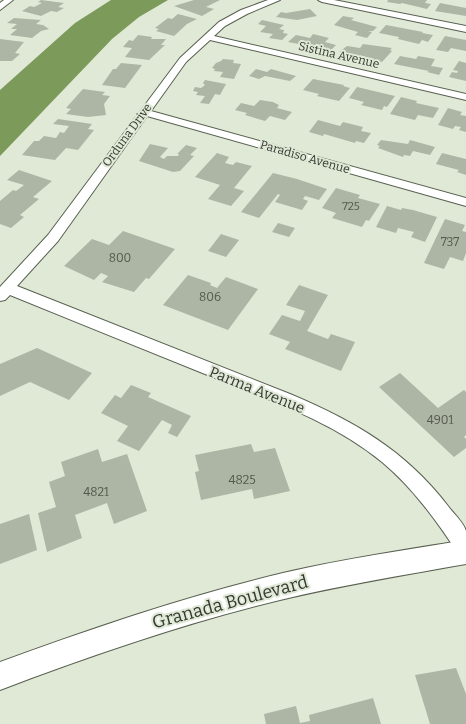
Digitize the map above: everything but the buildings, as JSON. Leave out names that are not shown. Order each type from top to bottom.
[{"type":"street","points":[[0,7],[9,0]]},
{"type":"street","name":"Orduna Drive","points":[[4,292],[53,238],[184,60],[207,37],[232,18],[276,0]]},
{"type":"street","points":[[322,0],[466,29]]},
{"type":"street","name":"Sistina Avenue","points":[[207,37],[466,97]]},
{"type":"street","name":"Paradiso Avenue","points":[[144,112],[466,202]]},
{"type":"street","name":"Parma Avenue","points":[[4,292],[294,404],[351,432],[376,447],[414,479],[432,500],[466,550]]},
{"type":"street","name":"Granada Boulevard","points":[[0,676],[102,639],[214,604],[323,577],[466,550]]},
{"type":"shaded area","points":[[111,0],[168,0],[139,17],[112,39],[0,156],[0,90],[75,23]]}]
